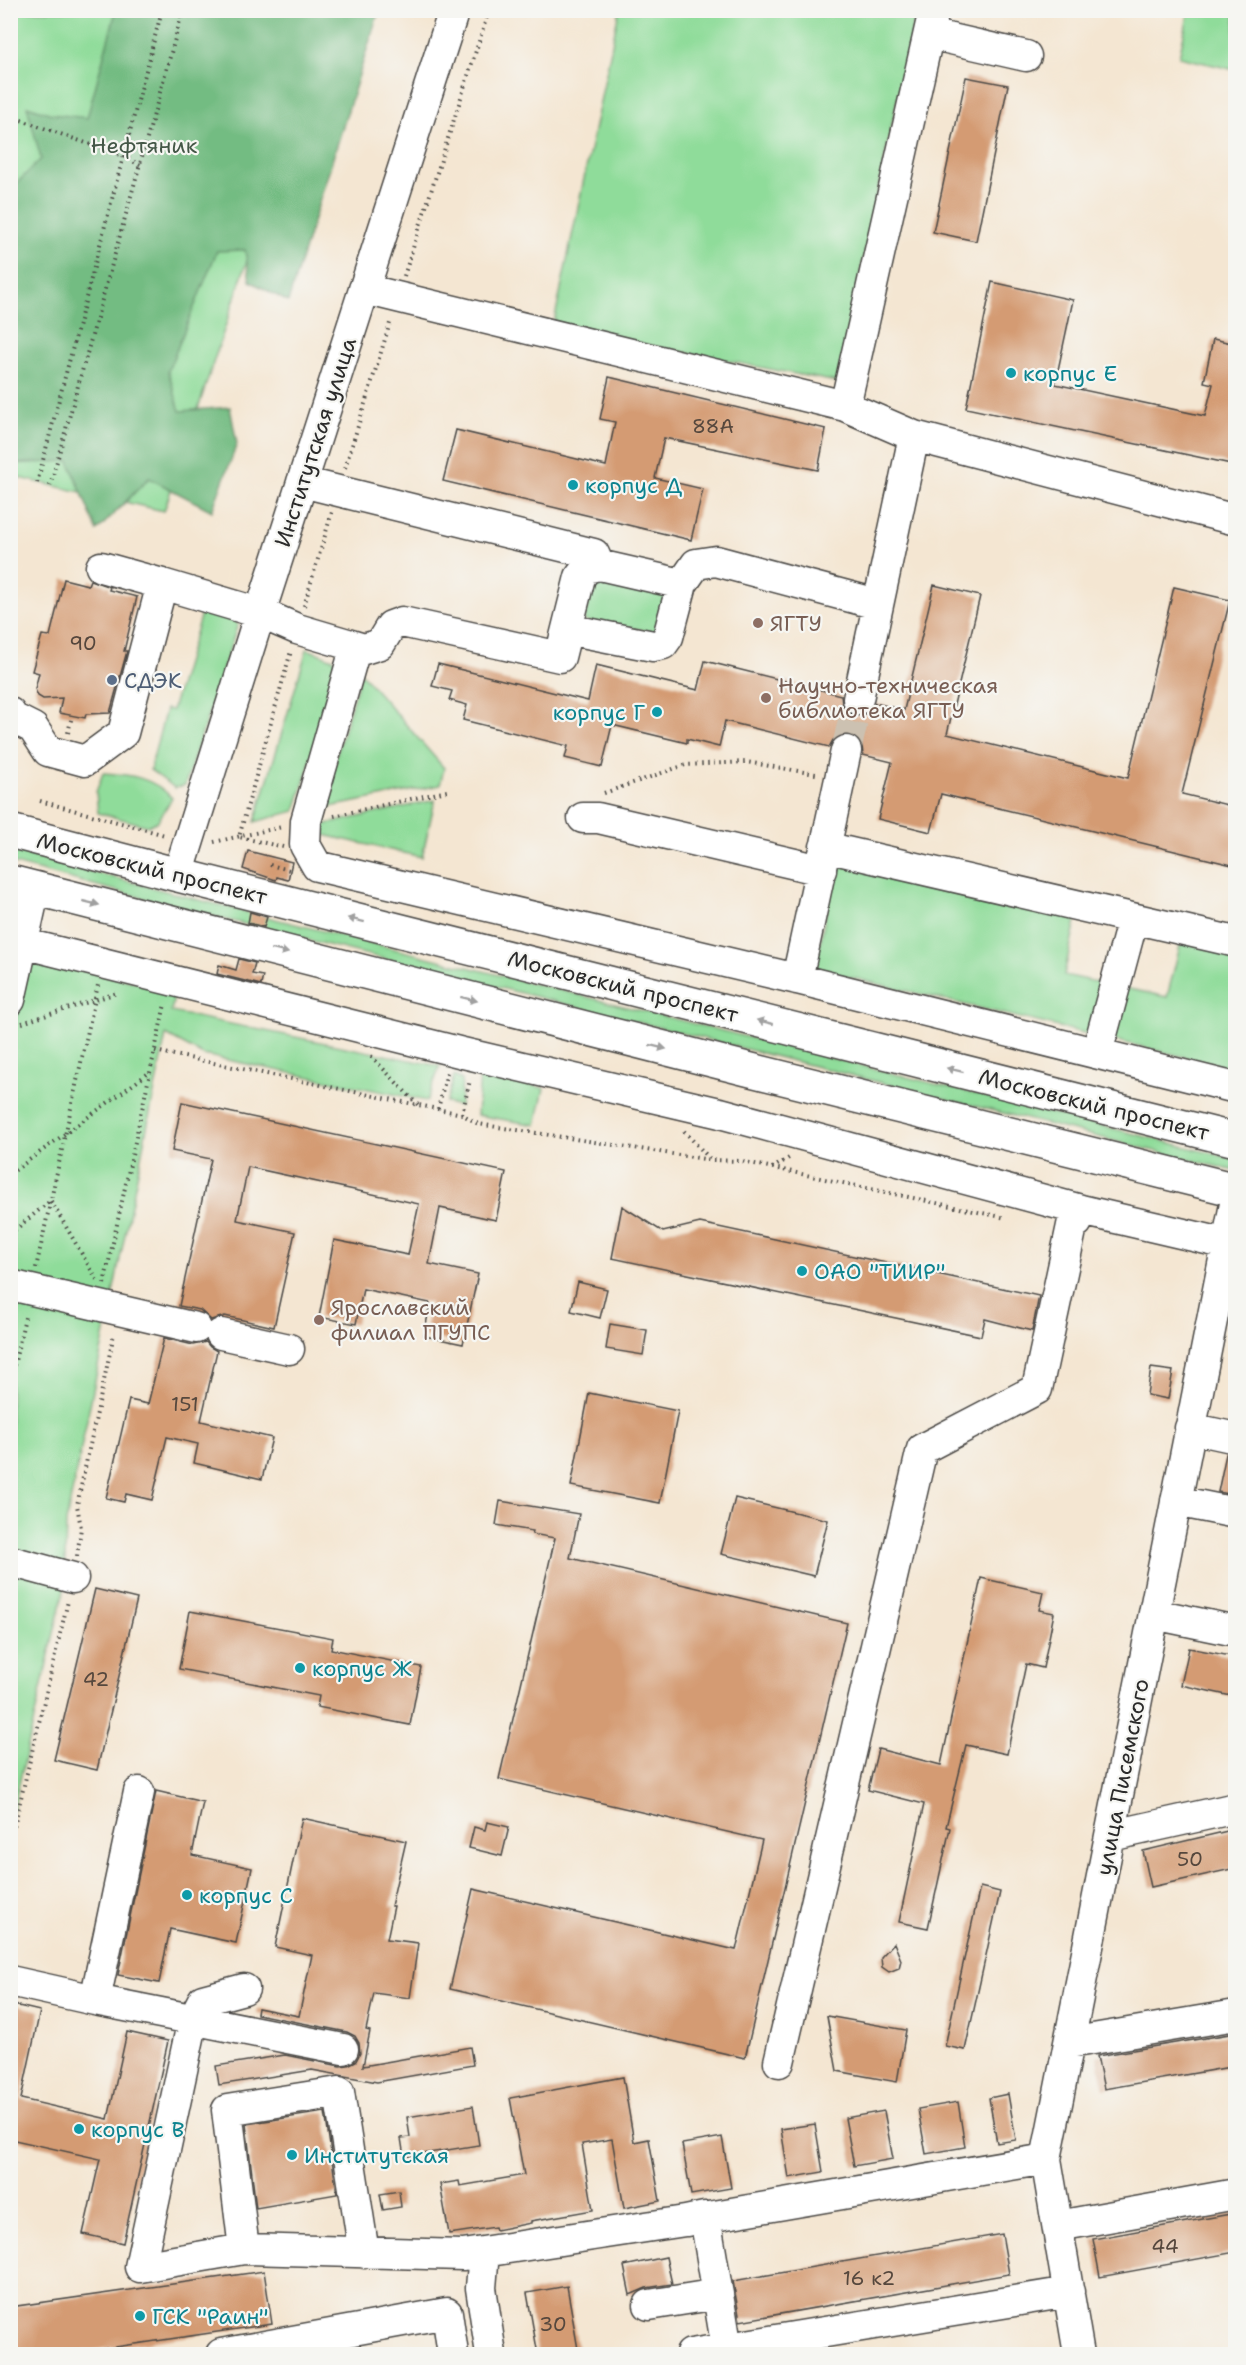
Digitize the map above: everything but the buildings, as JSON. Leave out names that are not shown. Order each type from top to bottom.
[{"type":"main road","name":"Московский проспект","points":[[10,831],[177,875],[1236,1140]]},
{"type":"main road","points":[[23,885],[771,1075],[1236,1190]]},
{"type":"street","name":"Институтская улица","points":[[177,875],[454,10]]},
{"type":"street","points":[[845,406],[932,22],[1026,56]]},
{"type":"street","points":[[364,289],[845,406],[914,436],[1236,520]]},
{"type":"street","points":[[858,699],[914,436]]},
{"type":"street","points":[[302,482],[594,554],[599,565]]},
{"type":"street","points":[[567,629],[653,646],[663,644],[668,638],[682,584],[696,564],[716,561],[877,604]]},
{"type":"street","points":[[101,567],[260,613],[297,629],[364,649],[380,644],[391,626],[402,622],[560,657],[579,577],[587,568],[599,565],[682,584]]},
{"type":"street","points":[[10,713],[13,718],[33,728],[48,751],[85,761],[123,733],[162,584]]},
{"type":"street","points":[[351,645],[352,660],[306,821],[305,845],[317,866],[797,979],[1236,1088]]},
{"type":"street","points":[[797,979],[843,765]]},
{"type":"street","points":[[583,818],[598,818],[823,859],[1133,919],[1236,942]]},
{"type":"street","points":[[16,1012],[17,942],[23,885]]},
{"type":"street","points":[[1097,1053],[1133,919]]},
{"type":"street","points":[[17,942],[464,1053],[720,1113],[1081,1209],[1231,1245]]},
{"type":"street","name":"улица Писемского","points":[[1079,2355],[1046,2159],[1190,1428],[1223,1334],[1236,1200]]},
{"type":"street","points":[[779,2062],[922,1449],[1036,1389],[1073,1221],[1077,1222],[1081,1209]]},
{"type":"street","points":[[10,1286],[289,1350]]},
{"type":"street","points":[[1190,1428],[1236,1438]]},
{"type":"street","points":[[1176,1500],[1236,1513]]},
{"type":"street","points":[[10,1560],[74,1578]]},
{"type":"street","points":[[1154,1614],[1236,1631]]},
{"type":"street","points":[[95,2000],[140,1792]]},
{"type":"street","points":[[1110,1836],[1236,1808]]},
{"type":"street","points":[[10,1981],[343,2049]]},
{"type":"street","points":[[244,1989],[203,2000],[193,2019],[140,2267],[244,2249],[463,2255],[685,2221],[1046,2159]]},
{"type":"street","points":[[1069,2043],[1236,2015]]},
{"type":"street","points":[[244,2249],[227,2110],[339,2092],[363,2253]]},
{"type":"street","points":[[1058,2226],[1236,2194]]},
{"type":"street","points":[[685,2221],[705,2217],[727,2349]]},
{"type":"street","points":[[484,2252],[481,2288],[491,2355]]},
{"type":"street","points":[[691,2355],[1069,2292]]},
{"type":"street","points":[[649,2305],[718,2294]]},
{"type":"street","points":[[220,2355],[447,2313],[453,2355]]},
{"type":"path","points":[[37,483],[162,10]]},
{"type":"path","points":[[50,486],[183,10]]},
{"type":"path","points":[[239,837],[338,491],[489,10]]},
{"type":"path","points":[[10,116],[123,156],[140,165]]},
{"type":"path","points":[[66,739],[72,716]]},
{"type":"path","points":[[583,818],[583,809],[599,795],[685,765],[746,762],[843,765]]},
{"type":"path","points":[[40,801],[206,844],[447,791]]},
{"type":"path","points":[[239,837],[290,848]]},
{"type":"path","points":[[270,865],[290,871]]},
{"type":"path","points":[[10,1234],[50,1201],[102,963]]},
{"type":"path","points":[[50,1201],[102,1290],[171,980]]},
{"type":"path","points":[[16,1012],[95,1000],[124,990]]},
{"type":"path","points":[[155,1051],[462,1114],[478,1124],[711,1160],[741,1161],[1013,1220]]},
{"type":"path","points":[[438,1109],[464,1053]]},
{"type":"path","points":[[462,1114],[464,1053]]},
{"type":"path","points":[[369,1054],[418,1105]]},
{"type":"path","points":[[10,1174],[151,1071]]},
{"type":"path","points":[[10,1844],[74,1578],[81,1528],[77,1505],[115,1326],[108,1309]]},
{"type":"green space","name":"Нефтяник","points":[[10,11],[330,11],[164,511],[11,476]]},
{"type":"green space","name":"Нефтяник","points":[[116,11],[379,11],[288,302],[250,281],[245,250],[217,251],[168,371],[180,411],[230,407],[237,444],[212,511],[149,478],[97,531],[69,461],[11,464],[10,190],[41,159],[27,106],[52,114],[87,118]]},
{"type":"green space","points":[[619,11],[916,11],[837,382],[553,327]]},
{"type":"green space","points":[[1189,11],[1222,11],[1235,14],[1235,70],[1179,57]]},
{"type":"green space","points":[[594,575],[669,590],[656,632],[584,621]]},
{"type":"green space","points":[[203,607],[223,611],[238,624],[185,785],[175,788],[150,770],[166,709],[172,710]]},
{"type":"green space","points":[[307,649],[341,662],[295,811],[255,822]]},
{"type":"green space","points":[[361,673],[444,768],[440,785],[320,809]]},
{"type":"green space","points":[[103,773],[141,778],[165,791],[172,798],[158,821],[148,826],[98,813],[96,792]]},
{"type":"green space","points":[[435,800],[422,857],[319,834],[322,825]]},
{"type":"green space","points":[[10,850],[199,900],[1235,1159],[1235,1171],[196,912],[11,863]]},
{"type":"green space","points":[[836,861],[1077,916],[1064,975],[1167,997],[1181,942],[1235,954],[1235,1069],[815,969]]},
{"type":"green space","points":[[30,958],[175,991],[171,1012],[440,1066],[427,1101],[203,1055],[166,1035],[66,1522],[64,1590],[11,1819],[10,1045]]},
{"type":"green space","points":[[480,1074],[544,1088],[536,1125],[477,1115]]},
{"type":"green space","points":[[454,1076],[462,1080],[460,1106],[446,1103]]},
{"type":"tunnel","points":[[846,751],[858,699]]},
{"type":"place","name":"корпус Е","points":[[1011,373]]},
{"type":"place","name":"корпус Д","points":[[573,485]]},
{"type":"place","name":"ЯГТУ","points":[[758,623]]},
{"type":"place","name":"СДЭК","points":[[112,680]]},
{"type":"place","name":"Научно-техническая библиотека ЯГТУ","points":[[766,698]]},
{"type":"place","name":"корпус Г","points":[[657,712]]},
{"type":"place","name":"ОАО \"ТИИР\"","points":[[802,1271]]},
{"type":"place","name":"Ярославский филиал ПГУПС","points":[[319,1320]]},
{"type":"place","name":"корпус Ж","points":[[300,1668]]},
{"type":"place","name":"корпус С","points":[[187,1895]]},
{"type":"place","name":"корпус В","points":[[79,2129]]},
{"type":"place","name":"Институтская","points":[[292,2155]]},
{"type":"place","name":"ГСК \"Раин\"","points":[[140,2316]]}]
